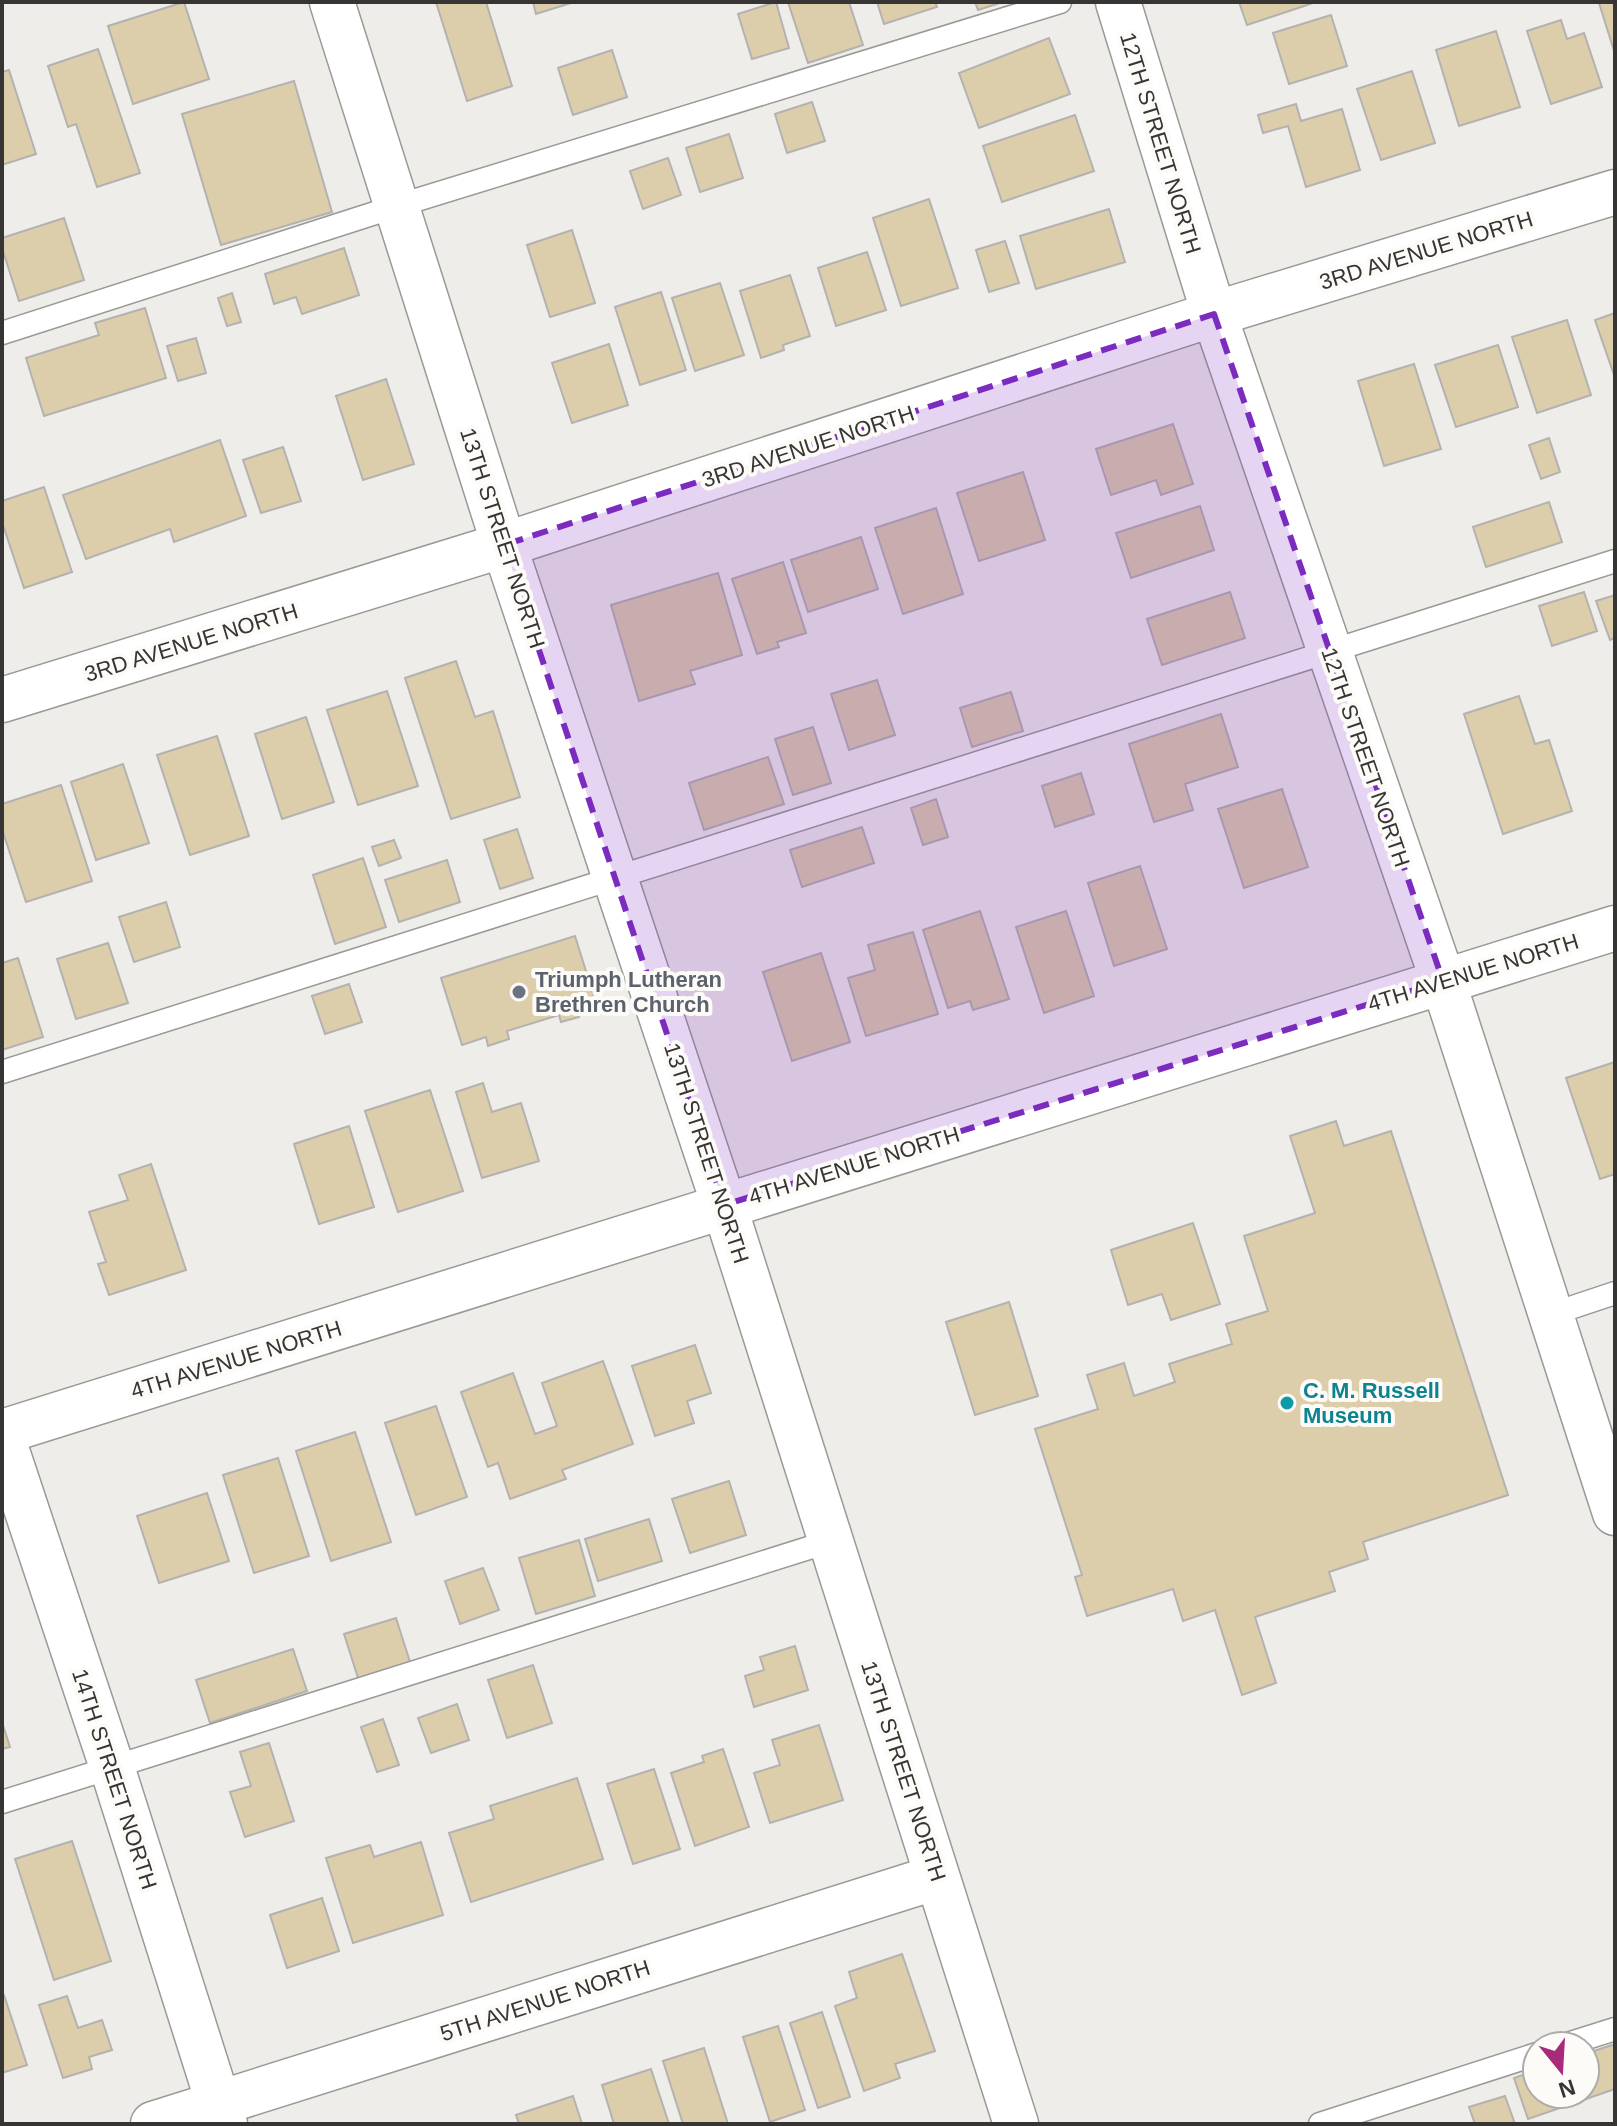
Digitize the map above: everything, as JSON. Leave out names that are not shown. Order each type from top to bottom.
[{"type":"street","name":"13TH STREET NORTH","points":[[332,2],[504,545],[724,1205],[1016,2124]]},
{"type":"street","name":"12TH STREET NORTH","points":[[1118,2],[1214,314],[1443,981],[1615,1513]]},
{"type":"street","name":"3RD AVENUE NORTH","points":[[2,700],[504,545],[1214,314],[1615,192]]},
{"type":"street","name":"4TH AVENUE NORTH","points":[[2,1434],[1615,928]]},
{"type":"street","name":"14TH STREET NORTH","points":[[2,1434],[222,2114]]},
{"type":"street","name":"5TH AVENUE NORTH","points":[[153,2124],[222,2114],[937,1877]]},
{"type":"lane","points":[[2,333],[397,206],[1060,2]]},
{"type":"lane","points":[[2,1072],[1615,561]]},
{"type":"lane","points":[[1549,1315],[1615,1293]]},
{"type":"lane","points":[[2,1802],[831,1541]]},
{"type":"lane","points":[[1320,2124],[1521,2059]]},
{"type":"highlighted area","points":[[1214,314],[1443,981],[724,1205],[504,545]]},
{"type":"building","points":[[184,2],[209,79],[133,104],[108,26]]},
{"type":"building","points":[[436,2],[486,2],[512,86],[467,101]]},
{"type":"building","points":[[533,2],[574,2],[536,14]]},
{"type":"building","points":[[776,2],[789,48],[752,59],[738,14]]},
{"type":"building","points":[[788,2],[849,2],[863,45],[808,63]]},
{"type":"building","points":[[877,2],[935,2],[937,7],[884,24]]},
{"type":"building","points":[[975,2],[1003,2],[978,10]]},
{"type":"building","points":[[1239,2],[1316,2],[1247,25]]},
{"type":"building","points":[[1615,2],[1615,54],[1599,3]]},
{"type":"building","points":[[1331,15],[1347,66],[1289,84],[1273,33]]},
{"type":"building","points":[[1561,20],[1567,39],[1584,33],[1602,87],[1551,104],[1527,31]]},
{"type":"building","points":[[1496,31],[1520,107],[1459,126],[1436,50]]},
{"type":"building","points":[[1049,38],[1070,94],[979,128],[959,73]]},
{"type":"building","points":[[98,49],[140,173],[97,187],[76,124],[68,127],[48,66]]},
{"type":"building","points":[[612,50],[627,97],[573,115],[558,68]]},
{"type":"building","points":[[9,70],[36,154],[2,165],[2,72]]},
{"type":"building","points":[[1412,71],[1435,143],[1381,160],[1357,89]]},
{"type":"building","points":[[294,81],[332,212],[221,245],[182,114]]},
{"type":"building","points":[[812,102],[825,141],[787,153],[775,114]]},
{"type":"building","points":[[1296,104],[1301,121],[1342,109],[1360,170],[1306,187],[1288,126],[1263,133],[1258,115]]},
{"type":"building","points":[[1075,115],[1094,171],[1002,202],[983,146]]},
{"type":"building","points":[[729,134],[743,178],[700,192],[686,148]]},
{"type":"building","points":[[668,158],[681,195],[643,209],[630,171]]},
{"type":"building","points":[[929,199],[958,288],[901,306],[873,218]]},
{"type":"building","points":[[1109,209],[1125,262],[1036,289],[1020,236]]},
{"type":"building","points":[[64,218],[84,280],[19,301],[2,248],[2,238]]},
{"type":"building","points":[[572,230],[595,303],[550,317],[527,245]]},
{"type":"building","points":[[1005,241],[1019,283],[989,292],[976,250]]},
{"type":"building","points":[[344,248],[359,295],[302,314],[296,297],[274,304],[265,274]]},
{"type":"building","points":[[867,252],[886,310],[836,326],[818,268]]},
{"type":"building","points":[[790,275],[810,336],[783,345],[784,350],[761,358],[740,291]]},
{"type":"building","points":[[720,283],[744,355],[695,371],[672,298]]},
{"type":"building","points":[[661,292],[686,370],[640,385],[615,307]]},
{"type":"building","points":[[232,293],[241,322],[227,326],[218,298]]},
{"type":"building","points":[[145,308],[166,378],[44,416],[26,358],[99,335],[95,323]]},
{"type":"building","points":[[1615,313],[1615,378],[1595,320]]},
{"type":"building","points":[[1567,320],[1591,395],[1537,413],[1512,337]]},
{"type":"building","points":[[196,338],[206,373],[178,381],[167,346]]},
{"type":"building","points":[[609,344],[628,405],[572,423],[552,363]]},
{"type":"building","points":[[1498,345],[1518,407],[1456,427],[1435,365]]},
{"type":"building","points":[[1414,364],[1441,449],[1384,466],[1358,381]]},
{"type":"building","points":[[386,379],[414,464],[363,480],[336,396]]},
{"type":"building","points":[[1173,424],[1193,484],[1161,495],[1156,480],[1111,495],[1096,449]]},
{"type":"building","points":[[1549,438],[1560,472],[1541,479],[1529,445]]},
{"type":"building","points":[[220,440],[246,516],[174,542],[170,529],[86,559],[63,495]]},
{"type":"building","points":[[283,447],[301,501],[261,513],[243,460]]},
{"type":"building","points":[[1023,472],[1045,540],[979,561],[957,493]]},
{"type":"building","points":[[44,487],[72,572],[24,588],[2,522],[2,501]]},
{"type":"building","points":[[1549,502],[1562,542],[1486,567],[1473,527]]},
{"type":"building","points":[[1200,506],[1214,550],[1131,578],[1116,533]]},
{"type":"building","points":[[936,508],[963,594],[903,614],[875,528]]},
{"type":"building","points":[[861,537],[878,589],[808,612],[791,560]]},
{"type":"building","points":[[783,562],[806,633],[777,642],[779,647],[757,654],[732,579]]},
{"type":"building","points":[[718,573],[742,655],[690,671],[695,684],[639,701],[611,605]]},
{"type":"building","points":[[1230,592],[1245,638],[1162,665],[1147,619]]},
{"type":"building","points":[[1584,592],[1597,631],[1552,646],[1539,606]]},
{"type":"building","points":[[1615,595],[1615,638],[1610,640],[1596,601]]},
{"type":"building","points":[[456,661],[475,717],[493,711],[520,797],[451,819],[405,678]]},
{"type":"building","points":[[877,680],[895,735],[849,750],[831,694]]},
{"type":"building","points":[[387,691],[418,786],[358,805],[327,710]]},
{"type":"building","points":[[1011,692],[1023,731],[972,747],[960,708]]},
{"type":"building","points":[[1519,696],[1535,744],[1549,740],[1572,811],[1503,834],[1464,714]]},
{"type":"building","points":[[1221,714],[1238,767],[1185,784],[1193,810],[1154,822],[1129,744]]},
{"type":"building","points":[[306,717],[334,802],[282,819],[255,734]]},
{"type":"building","points":[[813,727],[831,783],[793,795],[775,739]]},
{"type":"building","points":[[217,736],[249,836],[190,855],[157,755]]},
{"type":"building","points":[[768,757],[784,804],[704,830],[689,783]]},
{"type":"building","points":[[123,764],[149,843],[96,860],[71,782]]},
{"type":"building","points":[[1081,773],[1094,814],[1055,827],[1042,786]]},
{"type":"building","points":[[61,785],[92,881],[26,902],[2,829],[2,804]]},
{"type":"building","points":[[1282,789],[1308,867],[1244,888],[1218,809]]},
{"type":"building","points":[[936,799],[948,837],[923,845],[911,808]]},
{"type":"building","points":[[862,827],[874,863],[802,887],[790,850]]},
{"type":"building","points":[[517,829],[533,878],[500,889],[484,840]]},
{"type":"building","points":[[394,840],[401,858],[379,866],[372,847]]},
{"type":"building","points":[[363,858],[386,927],[335,944],[313,875]]},
{"type":"building","points":[[447,860],[460,902],[399,922],[385,880]]},
{"type":"building","points":[[1140,866],[1167,949],[1114,966],[1088,883]]},
{"type":"building","points":[[166,902],[180,947],[134,962],[119,917]]},
{"type":"building","points":[[980,911],[1009,999],[973,1010],[970,1001],[948,1008],[923,930]]},
{"type":"building","points":[[1066,911],[1094,996],[1044,1013],[1016,927]]},
{"type":"building","points":[[913,932],[938,1014],[866,1036],[848,978],[875,970],[868,945]]},
{"type":"building","points":[[575,936],[596,1003],[577,1009],[579,1017],[561,1022],[559,1015],[507,1031],[509,1039],[488,1046],[486,1037],[462,1045],[441,978]]},
{"type":"building","points":[[108,943],[128,1003],[76,1019],[57,959]]},
{"type":"building","points":[[821,953],[850,1042],[792,1061],[763,972]]},
{"type":"building","points":[[18,958],[43,1037],[2,1050],[2,963]]},
{"type":"building","points":[[349,984],[362,1022],[325,1034],[312,996]]},
{"type":"building","points":[[1615,1062],[1615,1174],[1600,1179],[1566,1078]]},
{"type":"building","points":[[483,1083],[492,1112],[521,1103],[539,1161],[482,1178],[456,1092]]},
{"type":"building","points":[[430,1090],[463,1191],[398,1212],[365,1111]]},
{"type":"building","name":"C. M. Russell Museum","points":[[1336,1121],[1344,1146],[1391,1131],[1508,1495],[1363,1542],[1368,1559],[1329,1572],[1335,1591],[1255,1617],[1276,1683],[1242,1695],[1215,1610],[1183,1621],[1173,1589],[1087,1616],[1075,1577],[1082,1575],[1035,1429],[1098,1409],[1087,1375],[1124,1363],[1134,1396],[1175,1382],[1169,1364],[1232,1344],[1226,1324],[1268,1311],[1244,1236],[1315,1213],[1290,1136]]},
{"type":"building","points":[[349,1126],[374,1207],[319,1224],[294,1144]]},
{"type":"building","points":[[151,1164],[186,1270],[109,1295],[98,1264],[106,1262],[89,1212],[128,1200],[119,1175]]},
{"type":"building","points":[[1193,1223],[1220,1304],[1171,1320],[1162,1294],[1128,1305],[1111,1250]]},
{"type":"building","points":[[1009,1302],[1038,1396],[975,1415],[946,1322]]},
{"type":"building","points":[[695,1345],[711,1393],[687,1401],[694,1423],[655,1436],[632,1366]]},
{"type":"building","points":[[603,1361],[633,1444],[562,1470],[566,1479],[510,1499],[498,1463],[488,1467],[461,1392],[513,1373],[535,1434],[557,1426],[542,1383]]},
{"type":"building","points":[[436,1406],[467,1497],[416,1515],[385,1423]]},
{"type":"building","points":[[355,1432],[391,1542],[331,1561],[296,1451]]},
{"type":"building","points":[[278,1458],[309,1556],[254,1573],[223,1475]]},
{"type":"building","points":[[729,1481],[746,1535],[690,1553],[672,1499]]},
{"type":"building","points":[[207,1493],[229,1561],[159,1583],[137,1516]]},
{"type":"building","points":[[649,1519],[662,1561],[598,1581],[585,1539]]},
{"type":"building","points":[[579,1540],[595,1596],[536,1614],[519,1558]]},
{"type":"building","points":[[483,1568],[499,1610],[460,1624],[445,1581]]},
{"type":"building","points":[[396,1618],[411,1665],[359,1681],[344,1634]]},
{"type":"building","points":[[795,1646],[808,1690],[754,1707],[745,1676],[764,1670],[760,1657]]},
{"type":"building","points":[[293,1649],[307,1691],[210,1723],[196,1680]]},
{"type":"building","points":[[533,1665],[552,1723],[507,1738],[488,1680]]},
{"type":"building","points":[[457,1704],[469,1740],[431,1753],[418,1718]]},
{"type":"building","points":[[383,1719],[399,1765],[377,1772],[361,1727]]},
{"type":"building","points":[[2,1722],[10,1747],[2,1749]]},
{"type":"building","points":[[819,1725],[843,1800],[770,1823],[754,1773],[780,1765],[772,1740]]},
{"type":"building","points":[[269,1743],[294,1821],[245,1837],[230,1792],[251,1786],[240,1752]]},
{"type":"building","points":[[723,1749],[749,1827],[695,1846],[671,1773],[704,1762],[702,1756]]},
{"type":"building","points":[[654,1769],[680,1849],[633,1864],[607,1784]]},
{"type":"building","points":[[577,1778],[603,1859],[471,1902],[449,1833],[494,1819],[490,1806]]},
{"type":"building","points":[[72,1841],[111,1961],[54,1980],[15,1859]]},
{"type":"building","points":[[421,1842],[443,1915],[353,1943],[326,1858],[370,1845],[374,1857]]},
{"type":"building","points":[[322,1898],[339,1951],[287,1968],[270,1915]]},
{"type":"building","points":[[902,1954],[935,2051],[895,2064],[900,2078],[864,2091],[835,2006],[857,1998],[849,1972]]},
{"type":"building","points":[[2,1995],[27,2065],[2,2073]]},
{"type":"building","points":[[67,1996],[78,2028],[102,2020],[112,2050],[89,2057],[92,2069],[63,2078],[39,2005]]},
{"type":"building","points":[[822,2012],[850,2097],[818,2108],[790,2023]]},
{"type":"building","points":[[778,2026],[805,2110],[770,2122],[743,2037]]},
{"type":"building","points":[[1615,2044],[1615,2089],[1601,2094],[1601,2049]]},
{"type":"building","points":[[704,2048],[728,2124],[683,2124],[663,2061]]},
{"type":"building","points":[[651,2069],[669,2124],[614,2124],[602,2085]]},
{"type":"building","points":[[1521,2076],[1521,2098],[1514,2078]]},
{"type":"building","points":[[573,2096],[582,2124],[519,2124],[516,2115]]},
{"type":"building","points":[[1505,2096],[1515,2124],[1475,2124],[1469,2107]]},
{"type":"building","points":[[1525,2110],[1554,2110],[1528,2119]]},
{"type":"place","name":"Triumph Lutheran Brethren Church","points":[[519,992]]},
{"type":"place","name":"C. M. Russell Museum","points":[[1287,1403]]}]
